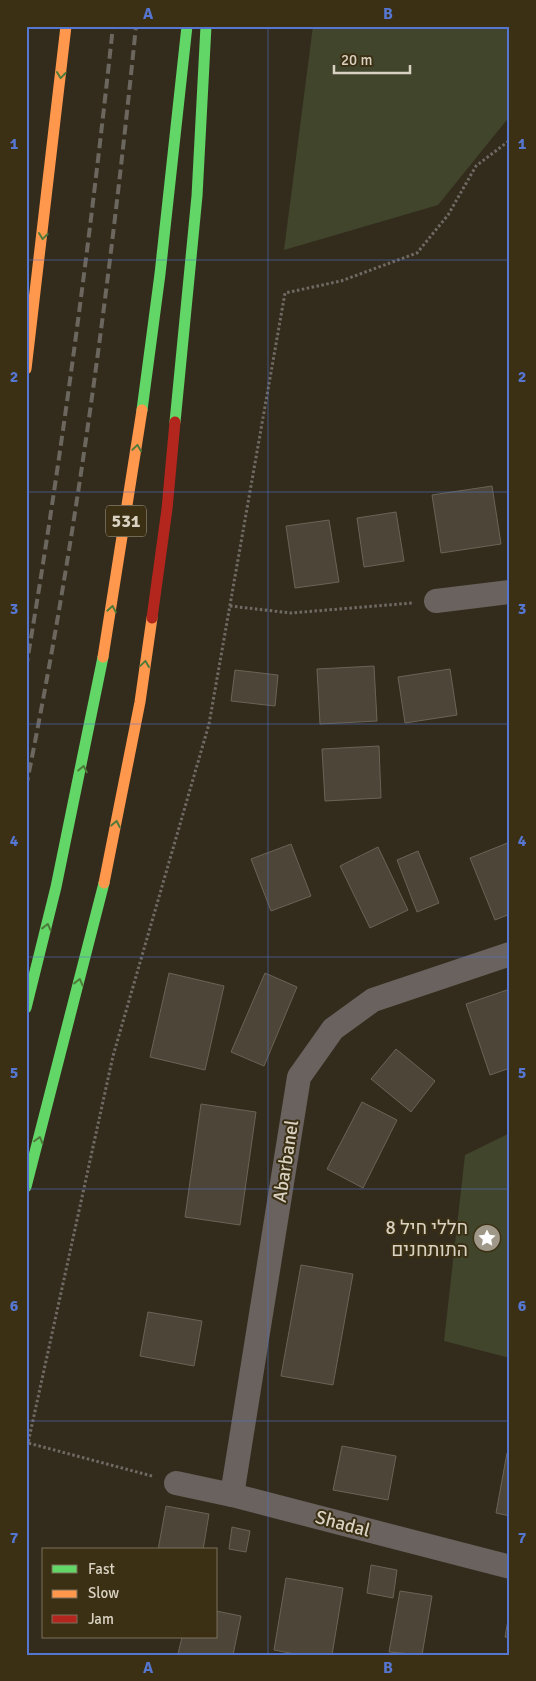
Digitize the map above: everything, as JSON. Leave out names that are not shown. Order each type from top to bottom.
[{"type":"highway","points":[[26,368],[66,26]]},
{"type":"highway","name":"531","points":[[26,1008],[69,837],[97,696],[118,574],[153,335],[188,26]]},
{"type":"highway","points":[[26,1187],[103,890],[140,702],[168,499],[197,196],[206,26]]},
{"type":"street","points":[[436,601],[510,592]]},
{"type":"street","name":"Abarbanel","points":[[232,1495],[299,1076],[333,1029],[373,1000],[510,954]]},
{"type":"street","name":"Shadal","points":[[176,1483],[232,1495],[510,1567]]},
{"type":"path","points":[[176,1483],[28,1443],[114,1056],[209,724],[285,293],[341,281],[417,253],[448,215],[476,166],[510,140]]},
{"type":"path","points":[[230,606],[291,612],[436,601]]},
{"type":"green space","points":[[313,26],[510,26],[510,116],[438,205],[284,250]]},
{"type":"green space","points":[[510,1133],[510,1358],[444,1341],[465,1155]]},
{"type":"building","points":[[492,486],[501,544],[441,553],[432,495]]},
{"type":"building","points":[[396,512],[404,561],[364,567],[357,518]]},
{"type":"building","points":[[329,520],[339,582],[295,588],[286,526]]},
{"type":"building","points":[[374,666],[377,721],[320,724],[317,669]]},
{"type":"building","points":[[450,669],[457,715],[405,723],[398,677]]},
{"type":"building","points":[[235,670],[278,675],[275,706],[231,701]]},
{"type":"building","points":[[379,746],[381,798],[325,801],[322,749]]},
{"type":"building","points":[[510,842],[510,914],[495,920],[470,858]]},
{"type":"building","points":[[291,844],[311,896],[271,911],[251,859]]},
{"type":"building","points":[[378,847],[408,910],[370,928],[340,866]]},
{"type":"building","points":[[418,851],[439,903],[417,912],[397,860]]},
{"type":"building","points":[[169,973],[224,986],[205,1070],[150,1057]]},
{"type":"building","points":[[265,973],[297,987],[264,1066],[231,1052]]},
{"type":"building","points":[[510,989],[510,1068],[490,1075],[466,1004]]},
{"type":"building","points":[[396,1049],[435,1081],[411,1112],[371,1079]]},
{"type":"building","points":[[362,1102],[397,1120],[363,1188],[327,1169]]},
{"type":"building","points":[[201,1104],[256,1112],[240,1225],[185,1217]]},
{"type":"building","points":[[301,1265],[353,1274],[333,1385],[281,1376]]},
{"type":"building","points":[[148,1312],[202,1321],[194,1366],[140,1356]]},
{"type":"building","points":[[342,1446],[396,1456],[388,1500],[333,1490]]},
{"type":"building","points":[[507,1453],[510,1453],[510,1516],[496,1513]]},
{"type":"building","points":[[166,1506],[209,1514],[203,1548],[158,1548]]},
{"type":"building","points":[[232,1527],[250,1531],[246,1552],[229,1549]]},
{"type":"building","points":[[371,1565],[397,1570],[393,1598],[367,1593]]},
{"type":"building","points":[[286,1578],[343,1588],[332,1655],[300,1655],[274,1650]]},
{"type":"building","points":[[400,1591],[432,1596],[422,1655],[389,1652]]},
{"type":"building","points":[[510,1609],[510,1638],[505,1637]]},
{"type":"building","points":[[218,1611],[241,1616],[233,1655],[178,1654],[182,1638],[218,1638]]},
{"type":"railway","points":[[26,668],[52,508],[74,348],[113,26]]},
{"type":"railway","points":[[26,787],[61,598],[90,408],[115,218],[136,26]]},
{"type":"traffic: fast","points":[[142,410],[160,274],[187,26]]},
{"type":"traffic: fast","points":[[175,422],[197,196],[206,26]]},
{"type":"traffic: fast","points":[[26,1008],[56,887],[103,657]]},
{"type":"traffic: fast","points":[[26,1187],[104,883]]},
{"type":"traffic: slow","points":[[26,369],[66,26]]},
{"type":"traffic: slow","points":[[103,657],[142,410]]},
{"type":"traffic: slow","points":[[104,883],[140,702],[152,618]]},
{"type":"traffic: jam","points":[[152,618],[167,509],[175,422]]},
{"type":"place","name":"8 חללי חיל התותחנים","points":[[487,1238]]}]
